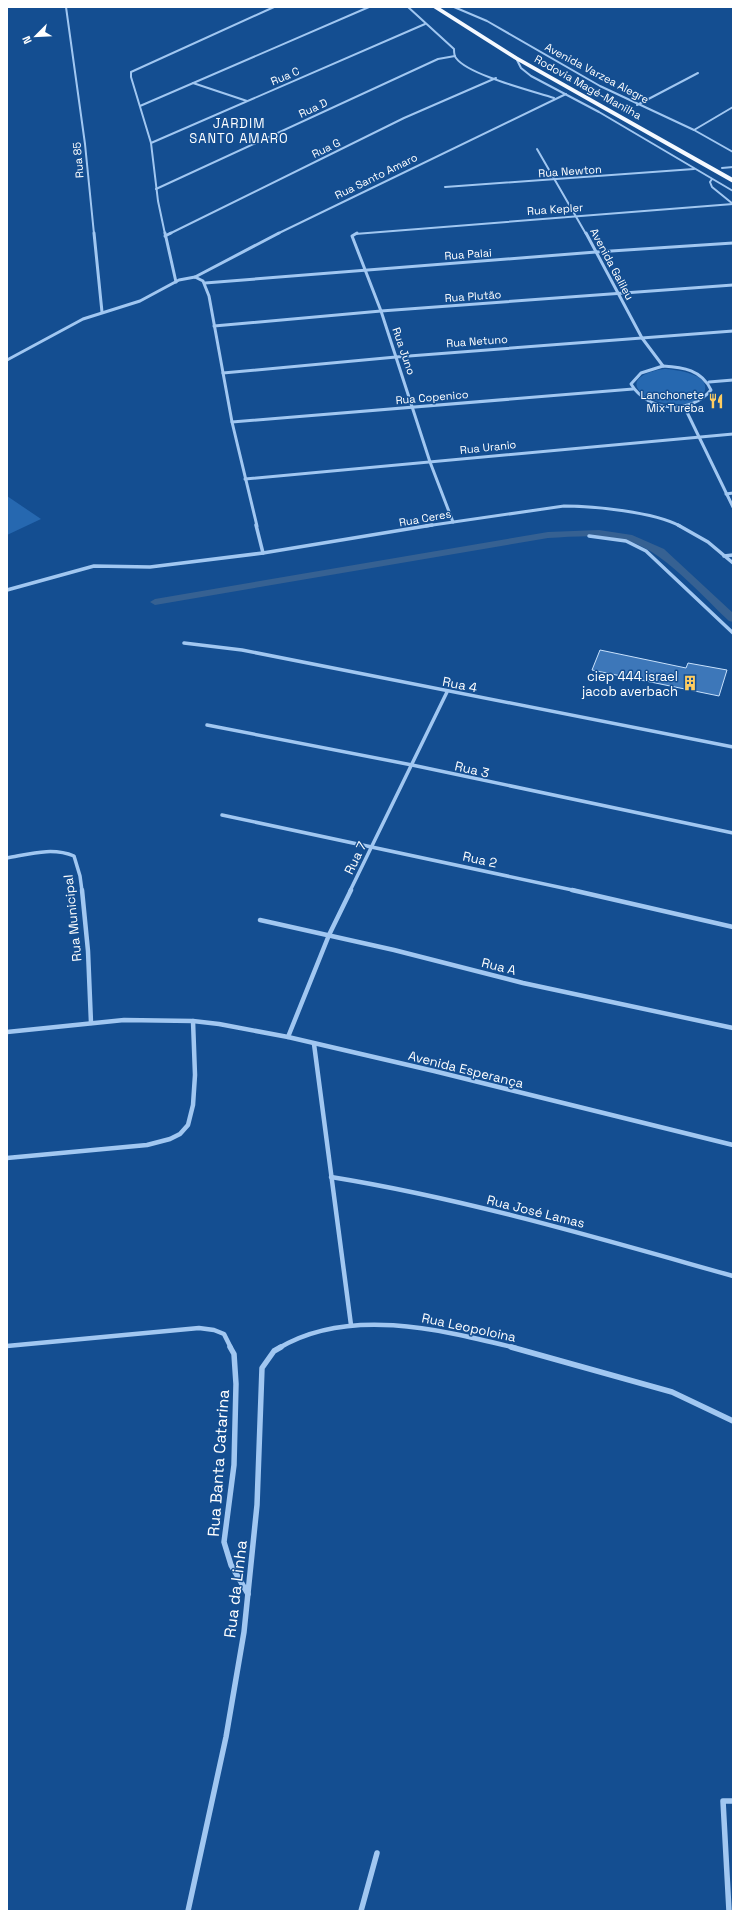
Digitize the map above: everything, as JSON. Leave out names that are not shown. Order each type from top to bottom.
[{"type":"highway","name":"Rodovia Magé-Manilha","points":[[436,7],[516,58],[733,181]]},
{"type":"highway","name":"Rodovia Magé-Manilha","points":[[446,7],[520,53],[733,174]]},
{"type":"street","name":"Rua 85","points":[[66,7],[85,144],[102,312]]},
{"type":"street","points":[[176,282],[156,189],[151,143],[131,77],[131,72],[274,7]]},
{"type":"street","points":[[140,106],[369,7]]},
{"type":"street","points":[[408,7],[454,49],[455,56],[458,60],[470,68],[554,98]]},
{"type":"street","name":"Avenida Varzea Alegre","points":[[454,7],[487,21],[600,86],[637,105],[694,130],[733,152]]},
{"type":"street","name":"Rua C","points":[[151,143],[425,24]]},
{"type":"street","name":"Rua D","points":[[156,189],[438,59],[455,56]]},
{"type":"street","points":[[516,58],[518,64],[524,70],[733,191]]},
{"type":"street","points":[[637,105],[698,73]]},
{"type":"street","name":"Rua G","points":[[165,236],[404,118],[496,78]]},
{"type":"street","points":[[193,83],[248,101]]},
{"type":"street","name":"Rua Santo Amaro","points":[[196,277],[310,217],[554,98],[566,94]]},
{"type":"street","points":[[694,130],[733,107]]},
{"type":"street","name":"Avenida Galileu","points":[[537,149],[576,215],[642,338],[663,366]]},
{"type":"street","points":[[722,168],[733,167]]},
{"type":"street","name":"Rua Newton","points":[[445,187],[695,169]]},
{"type":"street","name":"Rua Kepler","points":[[712,179],[710,182],[712,187],[733,204]]},
{"type":"street","name":"Rua Kepler","points":[[378,231],[733,204]]},
{"type":"street","name":"Rua Juno","points":[[378,231],[357,233],[352,236],[381,311],[430,462],[453,522]]},
{"type":"street","name":"Rua Palai","points":[[205,283],[365,272],[596,252],[733,243]]},
{"type":"street","points":[[7,360],[76,322],[102,312],[140,301],[176,282],[196,277],[205,283],[232,422],[263,553]]},
{"type":"street","name":"Rua Plutão","points":[[214,326],[381,311],[733,285]]},
{"type":"street","name":"Rua Netuno","points":[[223,373],[396,357],[733,331]]},
{"type":"street","points":[[663,366],[691,370],[709,382],[711,390],[707,397],[698,403],[670,407],[655,404],[646,400],[633,389],[631,384],[635,375],[647,369],[663,366]]},
{"type":"street","points":[[709,382],[733,380]]},
{"type":"street","name":"Rua Copenico","points":[[232,422],[633,389]]},
{"type":"street","points":[[684,406],[698,438],[733,507]]},
{"type":"street","name":"Rua Uranio","points":[[245,479],[733,434]]},
{"type":"street","points":[[726,494],[733,493]]},
{"type":"street","name":"Rua Ceres","points":[[7,590],[87,567],[150,567],[263,553],[543,508],[594,507],[625,511],[658,518],[674,523],[708,542],[733,563]]},
{"type":"street","points":[[589,536],[626,541],[646,551],[733,633]]},
{"type":"street","points":[[724,556],[733,555]]},
{"type":"street","name":"Rua 4","points":[[184,643],[242,650],[448,692],[733,747]]},
{"type":"street","name":"Rua 7","points":[[288,1037],[329,935],[448,692]]},
{"type":"street","name":"Rua 3","points":[[207,725],[733,833]]},
{"type":"street","name":"Rua 2","points":[[222,815],[505,875],[733,927]]},
{"type":"street","name":"Rua Municipal","points":[[7,858],[50,852],[67,852],[74,856],[80,876],[88,951],[91,1024]]},
{"type":"street","name":"Rua A","points":[[260,920],[329,935],[523,983],[733,1028]]},
{"type":"street","points":[[7,1032],[124,1020],[193,1021],[194,1087],[192,1109],[188,1126],[180,1133],[162,1142],[147,1145],[7,1158]]},
{"type":"street","name":"Avenida Esperança","points":[[193,1021],[219,1024],[288,1037],[434,1071],[733,1145]]},
{"type":"street","points":[[314,1044],[351,1325]]},
{"type":"street","name":"Rua José Lamas","points":[[331,1177],[378,1184],[489,1211],[617,1243],[733,1276]]},
{"type":"street","name":"Rua Leopoloina","points":[[351,1325],[417,1327],[449,1332],[529,1351],[672,1392],[733,1421]]},
{"type":"street","name":"Rua da Linha","points":[[188,1911],[221,1761],[244,1632],[261,1463],[262,1368],[269,1355],[279,1346],[311,1334],[351,1325]]},
{"type":"street","name":"Rua Banta Catarina","points":[[7,1346],[199,1328],[214,1330],[224,1334],[234,1354],[236,1384],[234,1465],[224,1542],[231,1565],[248,1594]]},
{"type":"street","points":[[729,1911],[723,1801],[733,1802]]},
{"type":"street","points":[[360,1911],[377,1853]]},
{"type":"shaded area","points":[[666,369],[691,374],[702,380],[705,385],[703,395],[695,401],[674,404],[652,400],[640,391],[637,386],[637,381],[641,377],[653,371]]},
{"type":"shaded area","points":[[7,496],[41,519],[7,535]]},
{"type":"building","name":"ciep 444 israel jacob averbach","points":[[600,650],[686,668],[688,663],[727,670],[719,696],[592,670]]},
{"type":"waterway","points":[[155,602],[548,535],[599,533],[628,537],[660,551],[733,619]]},
{"type":"place","name":"Lanchonete Mix Tureba","points":[[716,401]]},
{"type":"place","name":"ciep 444 israel jacob averbach","points":[[690,683]]},
{"type":"district","name":"JARDIM SANTO AMARO","points":[[239,130]]}]
